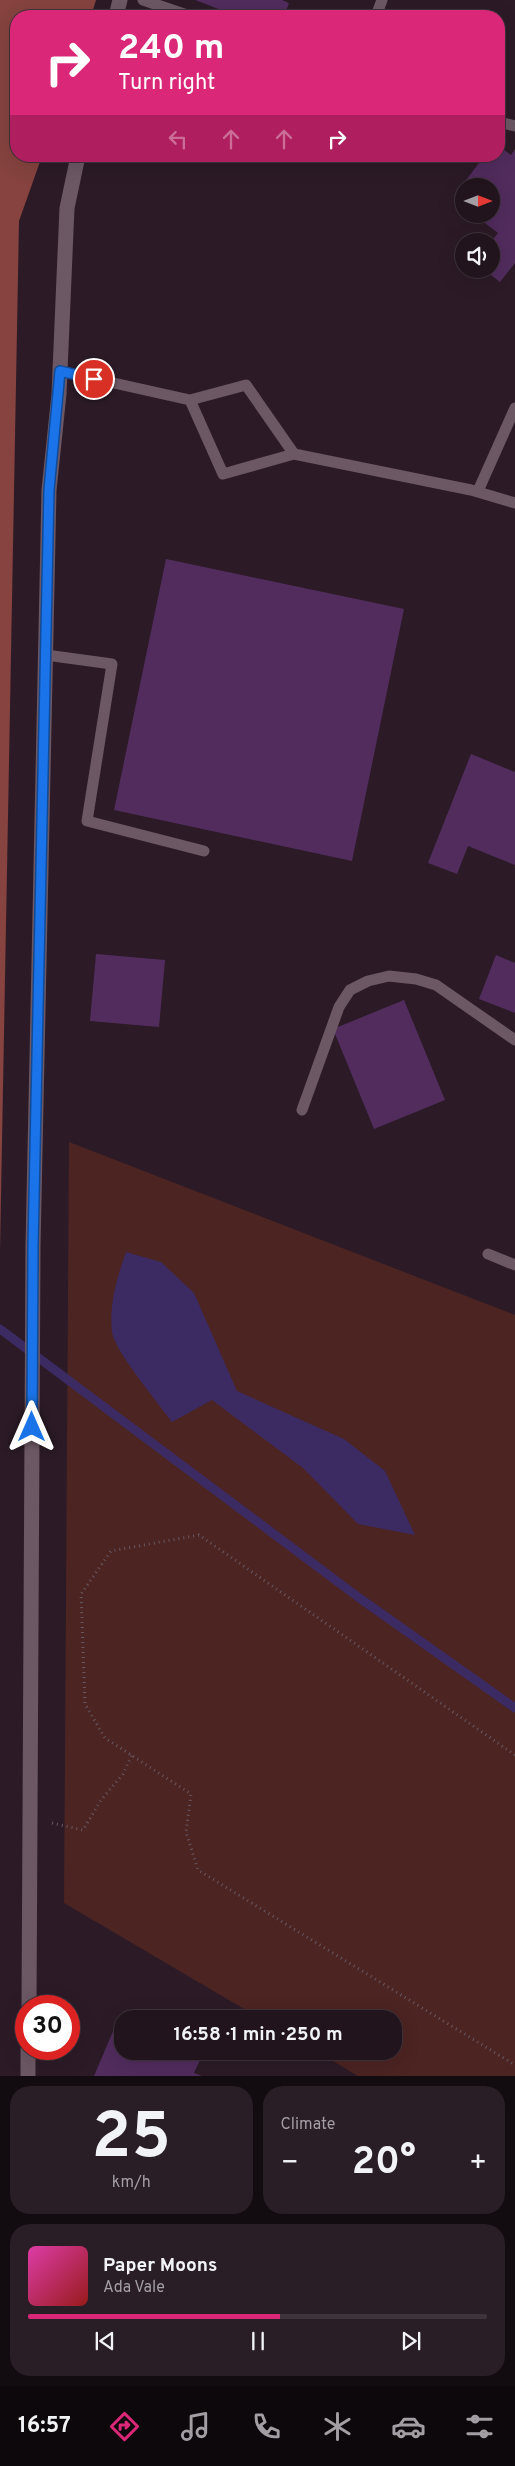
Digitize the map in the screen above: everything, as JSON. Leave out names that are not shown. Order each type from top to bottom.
[{"type":"street","points":[[29,1995],[33,1338],[49,490],[60,371],[67,208],[77,162]]},
{"type":"street","points":[[28,2060],[28,2076]]},
{"type":"lane","points":[[143,0],[172,10]]},
{"type":"lane","points":[[60,371],[190,400],[246,385],[294,454]]},
{"type":"lane","points":[[190,400],[222,474],[294,454],[478,491],[515,503]]},
{"type":"lane","points":[[478,491],[515,408]]},
{"type":"lane","points":[[46,655],[112,664],[87,821],[204,852]]},
{"type":"lane","points":[[302,1110],[339,1007],[350,990],[368,980],[389,976],[416,979],[436,985],[515,1040]]},
{"type":"lane","points":[[488,1254],[515,1265]]},
{"type":"path","points":[[515,1755],[199,1535],[111,1551],[81,1594],[85,1704],[105,1738],[191,1794],[186,1832],[198,1870],[515,2065]]},
{"type":"path","points":[[30,1812],[53,1823],[83,1830],[101,1800],[123,1774],[132,1755]]},
{"type":"shaded area","points":[[0,0],[96,0],[93,10],[10,10],[10,162],[40,162],[19,221],[0,1250]]},
{"type":"shaded area","points":[[69,1142],[515,1315],[515,2076],[358,2076],[331,2060],[402,2060],[402,2010],[246,2010],[64,1903]]},
{"type":"shaded area","points":[[126,1252],[161,1262],[194,1293],[237,1391],[344,1439],[385,1471],[415,1535],[358,1524],[303,1468],[212,1400],[172,1422],[128,1364],[112,1332],[113,1301]]},
{"type":"building","points":[[195,0],[282,0],[289,3],[286,10],[221,10]]},
{"type":"building","points":[[515,149],[515,263],[500,282],[495,278],[500,278],[500,233],[485,223],[500,223],[500,178],[468,178],[480,162],[505,162],[505,150],[511,155]]},
{"type":"building","points":[[166,559],[404,609],[352,861],[114,810]]},
{"type":"building","points":[[471,754],[515,772],[515,865],[468,846],[457,874],[428,863]]},
{"type":"building","points":[[96,954],[165,960],[159,1027],[90,1021]]},
{"type":"building","points":[[496,955],[515,963],[515,1013],[479,999]]},
{"type":"building","points":[[404,1000],[445,1100],[374,1129],[333,1029]]},
{"type":"building","points":[[114,2029],[114,2060],[200,2060],[194,2073],[202,2076],[94,2076]]},
{"type":"waterway","points":[[0,1329],[358,1597],[515,1708]]},
{"type":"route","points":[[32,1427],[33,1246],[49,490],[60,371],[94,379]]}]
